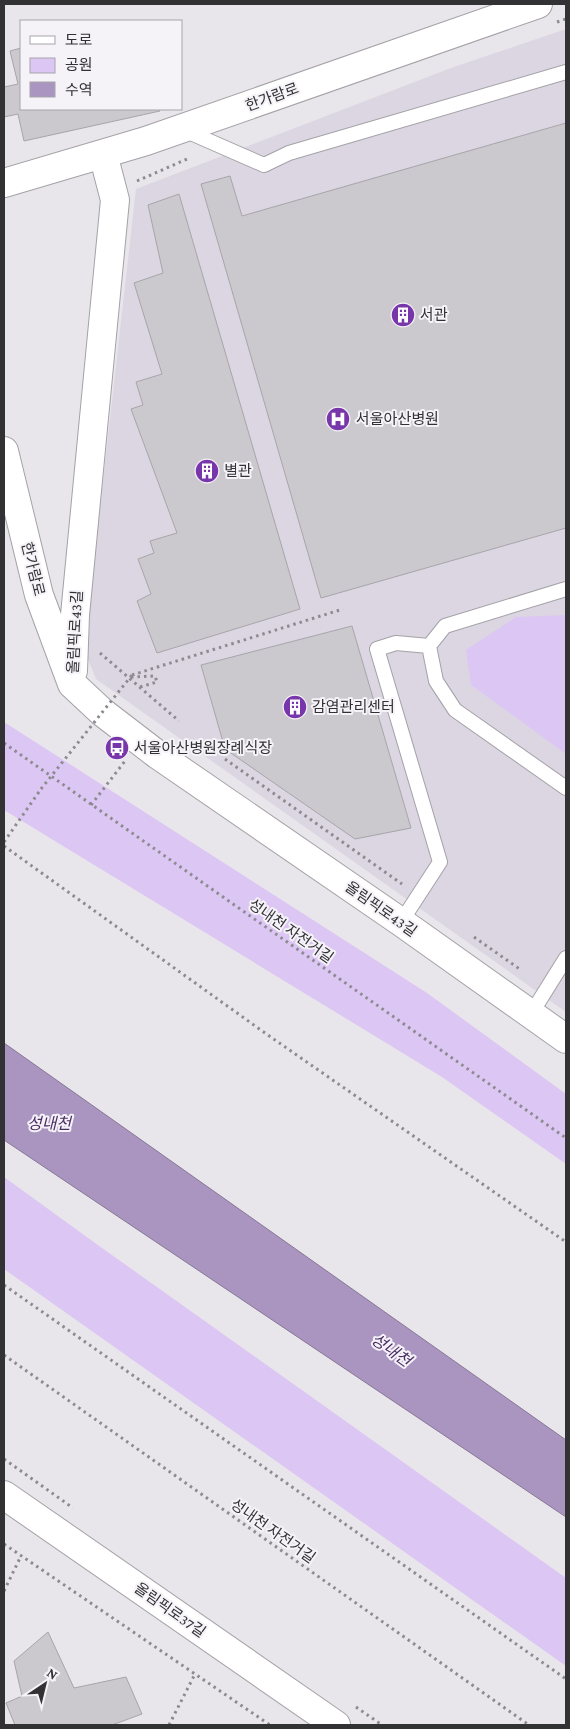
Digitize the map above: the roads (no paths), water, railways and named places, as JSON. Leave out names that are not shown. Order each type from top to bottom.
[{"type":"street","name":"한가람로","points":[[4,183],[182,129],[538,4]]},
{"type":"street","name":"올림픽로43길","points":[[104,154],[115,200],[75,615],[72,684],[102,712],[158,755],[401,922],[566,1039]]},
{"type":"street","name":"한가람로","points":[[4,451],[39,595],[72,684]]},
{"type":"street","name":"올림픽로37길","points":[[4,1495],[336,1725]]},
{"type":"lane","points":[[182,129],[264,165],[289,154],[566,72]]},
{"type":"lane","points":[[566,589],[445,626],[429,646],[436,681],[456,710],[566,788]]},
{"type":"lane","points":[[401,922],[440,862],[377,648],[396,643],[429,646]]},
{"type":"lane","points":[[531,1014],[566,958]]},
{"type":"water","name":"성내천","points":[[4,1043],[566,1440],[566,1517],[4,1140]]},
{"type":"place","name":"서관","points":[[403,315]]},
{"type":"place","name":"서울아산병원","points":[[338,419]]},
{"type":"place","name":"별관","points":[[207,471]]},
{"type":"place","name":"감염관리센터","points":[[295,707]]},
{"type":"place","name":"서울아산병원장례식장","points":[[117,748]]}]
